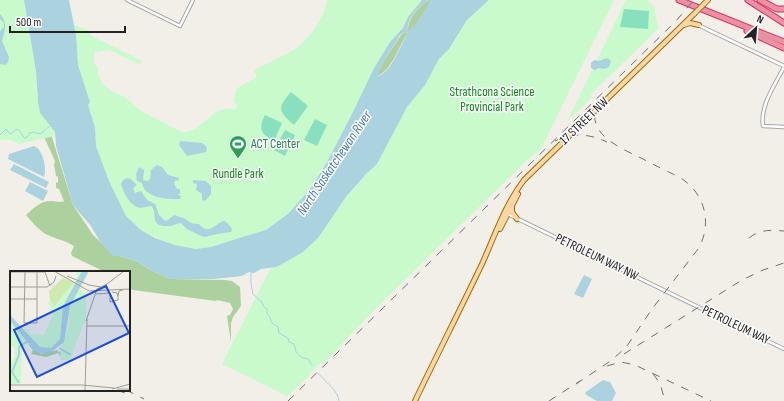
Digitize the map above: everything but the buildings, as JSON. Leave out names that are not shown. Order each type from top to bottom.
[{"type":"highway","points":[[679,0],[765,39],[784,50]]},
{"type":"highway","points":[[748,0],[784,22]]},
{"type":"highway","points":[[760,0],[777,9],[784,9]]},
{"type":"highway","points":[[702,10],[784,42]]},
{"type":"main road","name":"17 STREET NW","points":[[415,401],[517,189],[539,165],[708,0]]},
{"type":"main road","points":[[694,14],[694,22],[699,25]]},
{"type":"main road","points":[[681,27],[690,23],[699,25]]},
{"type":"main road","name":"17 STREET NW","points":[[484,259],[503,223],[506,213],[526,181],[539,165]]},
{"type":"main road","points":[[512,204],[512,212],[517,219]]},
{"type":"main road","points":[[503,223],[510,219],[517,219]]},
{"type":"street","points":[[127,0],[180,26],[193,0]]},
{"type":"street","points":[[688,20],[784,66],[762,115],[763,126],[784,127]]},
{"type":"street","name":"PETROLEUM WAY NW","points":[[506,213],[689,302]]},
{"type":"street","name":"PETROLEUM WAY","points":[[689,302],[784,349]]},
{"type":"green space","points":[[0,0],[24,0],[36,71],[40,113],[55,132],[55,136],[19,144],[10,140],[0,140]]},
{"type":"green space","name":"Rundle Park","points":[[327,0],[422,0],[408,17],[403,28],[390,42],[374,68],[327,162],[311,188],[289,213],[266,230],[211,247],[196,249],[175,245],[141,230],[126,216],[109,181],[96,146],[95,127],[88,105],[90,102],[78,65],[74,25],[88,30],[90,35],[142,61],[140,65],[109,50],[95,52],[94,63],[98,68],[98,75],[102,83],[111,91],[125,97],[141,111],[182,132],[188,132],[198,127],[220,110],[236,109],[237,105],[234,101],[236,89],[257,77],[254,70],[294,50],[300,45],[315,28],[323,14]]},
{"type":"green space","points":[[429,0],[431,0],[421,17],[412,29],[408,31],[409,22],[414,13]]},
{"type":"green space","name":"Strathcona Science Provincial Park","points":[[489,0],[614,0],[541,149],[525,162],[378,306],[323,364],[321,362],[309,374],[309,376],[287,396],[222,364],[270,269],[303,252],[317,238],[349,194],[366,174],[377,164],[407,107],[425,85],[439,59],[449,49],[467,20]]},
{"type":"green space","name":"Strathcona Science Provincial Park","points":[[626,0],[647,0],[654,6],[658,29],[591,94],[591,98],[567,122]]},
{"type":"green space","points":[[624,9],[649,11],[648,29],[620,27]]},
{"type":"green space","points":[[405,32],[408,33],[395,57],[387,69],[377,76],[388,55],[401,35]]},
{"type":"green space","points":[[291,92],[308,106],[294,125],[282,113],[281,109],[283,102]]},
{"type":"green space","points":[[265,115],[282,123],[274,141],[266,136],[262,131],[261,128]]},
{"type":"green space","points":[[315,119],[327,125],[317,146],[304,140]]},
{"type":"green space","points":[[285,130],[295,135],[285,156],[274,150]]},
{"type":"green space","points":[[51,134],[73,205],[93,235],[115,256],[136,261],[150,270],[170,279],[225,280],[232,281],[240,287],[241,306],[233,317],[231,323],[231,342],[227,316],[230,315],[233,309],[230,303],[217,300],[133,290],[130,288],[130,271],[103,271],[72,256],[71,253],[74,246],[44,233],[30,220],[26,215],[40,204],[47,201],[64,201],[59,189],[56,188],[58,177],[56,176],[54,165],[55,161],[45,136]]},
{"type":"water","name":"North Saskatchewan River","points":[[24,0],[69,0],[76,35],[78,65],[90,102],[88,105],[95,127],[96,146],[109,181],[126,216],[141,230],[155,238],[175,245],[196,249],[211,247],[266,230],[289,213],[311,188],[327,162],[374,68],[390,42],[403,28],[408,17],[422,0],[429,0],[414,13],[409,22],[408,31],[415,25],[431,0],[489,0],[467,20],[449,49],[439,59],[425,85],[407,107],[377,164],[346,197],[318,238],[303,252],[276,267],[261,269],[254,273],[249,272],[242,276],[214,279],[170,279],[150,270],[136,261],[110,254],[99,240],[91,226],[73,205],[56,146],[55,132],[40,113],[36,71]],"holes":[[[405,32],[408,33],[392,64],[378,76],[384,60],[400,35]]]},
{"type":"water","points":[[0,14],[5,23],[2,41],[9,57],[6,65],[0,64],[0,31],[4,27],[4,23],[0,19]]},
{"type":"water","points":[[607,58],[611,61],[609,67],[595,70],[591,68],[591,63],[594,60],[599,61]]},
{"type":"water","points":[[180,141],[202,143],[207,148],[206,152],[187,156],[179,145]]},
{"type":"water","points":[[34,146],[40,151],[44,160],[44,177],[8,159],[9,154]]},
{"type":"water","points":[[14,164],[49,182],[46,188],[10,170]]},
{"type":"water","points":[[157,165],[162,167],[168,175],[179,178],[179,180],[175,181],[174,184],[177,189],[180,189],[180,194],[178,195],[181,196],[180,199],[163,198],[152,195],[144,188],[142,183],[137,181],[136,174],[139,167],[144,170],[143,180],[148,181],[150,179],[151,170]]},
{"type":"water","points":[[127,178],[131,179],[137,185],[133,188],[135,193],[141,191],[147,200],[155,204],[159,215],[165,221],[174,215],[186,219],[191,223],[199,224],[203,228],[209,229],[225,221],[231,227],[231,232],[205,237],[187,229],[181,223],[169,226],[162,226],[158,224],[151,206],[140,208],[136,207],[128,199],[121,184],[123,180]]},
{"type":"water","points":[[193,180],[206,181],[211,186],[211,194],[205,201],[202,200],[202,194],[196,190],[197,184],[193,183]]},
{"type":"water","points":[[30,182],[48,191],[43,201],[25,191]]},
{"type":"water","points":[[584,275],[592,279],[583,298],[574,294]]},
{"type":"water","points":[[603,380],[610,382],[616,393],[612,401],[597,401],[585,394]]},
{"type":"waterway","points":[[0,135],[6,129],[10,134],[17,129],[24,138],[26,138],[30,133],[33,132],[40,134],[50,126]]},
{"type":"waterway","points":[[251,272],[253,294],[267,309],[267,314],[270,317],[271,322],[278,327],[279,333],[288,338],[289,342],[294,344],[296,352],[301,357],[308,359],[312,365]]},
{"type":"waterway","points":[[318,373],[334,390],[339,401]]},
{"type":"railway","points":[[288,401],[676,21],[694,0]]},
{"type":"railway","points":[[576,384],[612,360],[627,346],[652,309],[698,249],[703,239],[705,229],[704,209],[695,191],[688,183],[621,148],[604,136],[598,128],[595,119],[596,109],[601,97]]},
{"type":"railway","points":[[555,141],[568,136],[581,135],[594,137],[607,142]]},
{"type":"railway","points":[[749,238],[757,233],[770,230],[784,231]]},
{"type":"railway","points":[[624,354],[742,280],[763,270],[784,263]]},
{"type":"railway","points":[[607,366],[621,362],[635,365],[711,401]]},
{"type":"railway","points":[[653,374],[660,383],[665,401]]},
{"type":"railway","points":[[549,401],[580,381]]},
{"type":"railway","points":[[120,391],[130,395]]},
{"type":"railway","points":[[128,391],[144,399]]},
{"type":"place","name":"ACT Center","points":[[238,159]]}]
